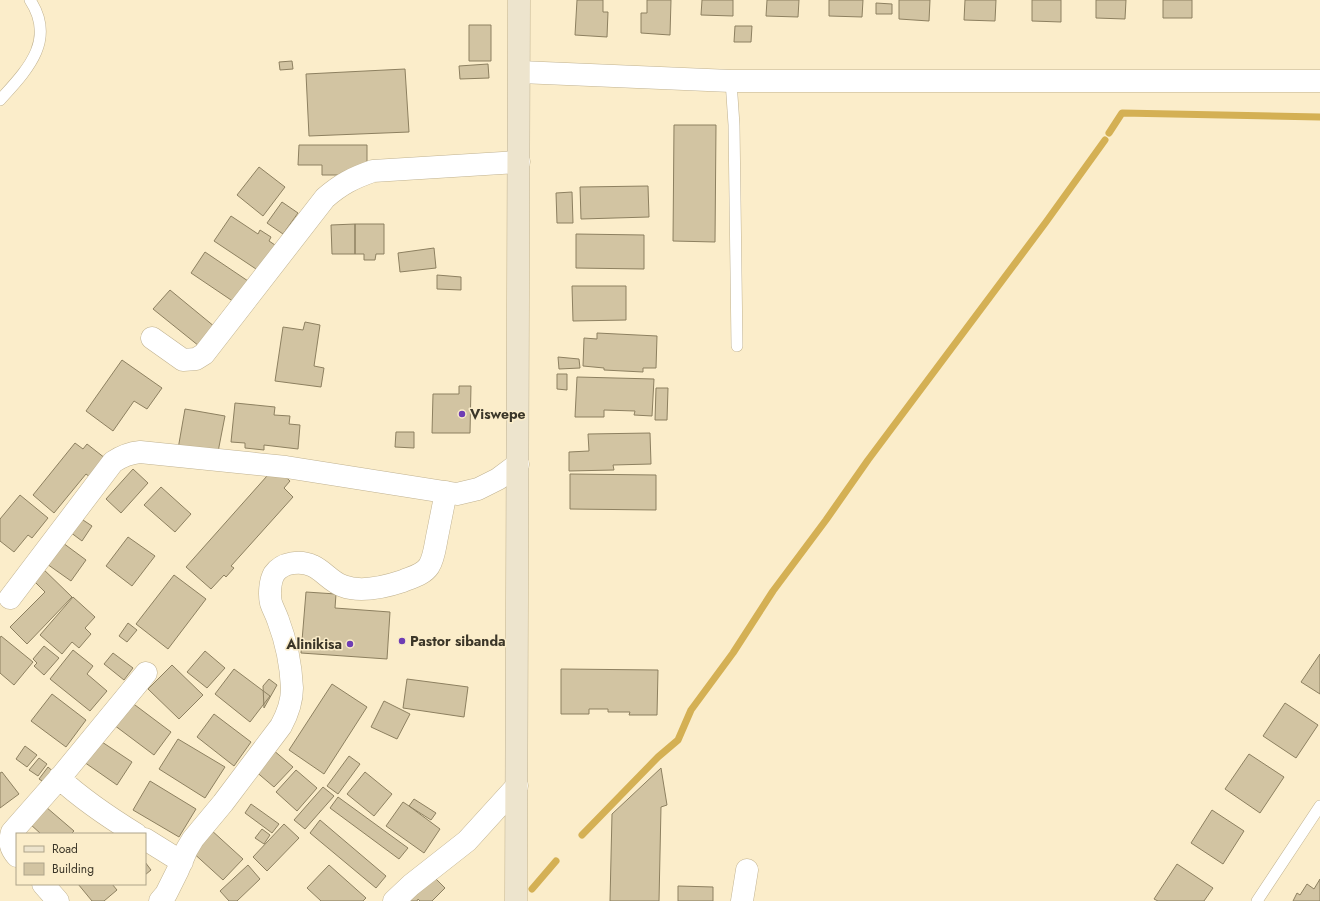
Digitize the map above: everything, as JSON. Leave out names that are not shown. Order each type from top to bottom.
[{"type":"street","points":[[516,901],[520,72],[519,0]]},
{"type":"street","points":[[520,72],[731,81],[1320,81]]},
{"type":"street","points":[[152,338],[183,360],[196,359],[204,354],[325,198],[339,186],[352,179],[373,171],[519,162]]},
{"type":"street","points":[[10,598],[113,462],[129,453],[140,452],[286,467],[457,494],[478,489],[498,479],[518,464]]},
{"type":"street","points":[[160,901],[166,894],[182,862],[187,848],[193,839],[223,804],[281,726],[287,714],[292,690],[288,657],[279,621],[271,603],[270,590],[273,575],[278,569],[286,564],[296,562],[313,566],[331,580],[344,586],[357,589],[377,587],[399,582],[420,574],[428,567],[433,555],[446,492]]},
{"type":"street","points":[[16,855],[12,850],[9,841],[12,832],[146,673]]},
{"type":"street","points":[[59,778],[135,833]]},
{"type":"street","points":[[394,901],[411,885],[467,841],[517,786]]},
{"type":"street","points":[[146,840],[182,862]]},
{"type":"street","points":[[742,901],[747,870]]},
{"type":"street","points":[[43,885],[58,901]]},
{"type":"lane","points":[[0,100],[25,72],[37,52],[40,28],[37,15],[30,0]]},
{"type":"lane","points":[[731,81],[734,125],[737,346]]},
{"type":"lane","points":[[1257,901],[1320,806]]},
{"type":"building","points":[[577,0],[603,0],[603,12],[608,12],[607,37],[575,35]]},
{"type":"building","points":[[647,0],[671,0],[670,35],[641,33],[641,13],[647,13]]},
{"type":"building","points":[[702,0],[733,0],[733,16],[701,15]]},
{"type":"building","points":[[767,0],[799,0],[798,17],[766,16]]},
{"type":"building","points":[[829,0],[863,0],[862,17],[829,16]]},
{"type":"building","points":[[899,0],[930,0],[929,21],[899,19]]},
{"type":"building","points":[[965,0],[996,0],[995,21],[964,20]]},
{"type":"building","points":[[1032,0],[1061,0],[1061,22],[1032,21]]},
{"type":"building","points":[[1096,0],[1126,0],[1125,19],[1096,18]]},
{"type":"building","points":[[1163,0],[1192,0],[1192,18],[1163,18]]},
{"type":"building","points":[[876,3],[892,4],[892,14],[876,14]]},
{"type":"building","points":[[469,25],[491,25],[491,61],[469,61]]},
{"type":"building","points":[[735,26],[752,26],[751,42],[734,42]]},
{"type":"building","points":[[292,61],[293,69],[280,70],[279,62]]},
{"type":"building","points":[[488,64],[489,78],[460,79],[459,66]]},
{"type":"building","points":[[405,69],[409,132],[309,136],[306,74]]},
{"type":"building","points":[[674,125],[716,125],[715,242],[673,241]]},
{"type":"building","points":[[299,145],[367,145],[367,166],[360,175],[322,175],[322,165],[298,165]]},
{"type":"building","points":[[259,167],[285,187],[263,216],[237,195]]},
{"type":"building","points":[[648,186],[649,217],[581,219],[580,187]]},
{"type":"building","points":[[572,192],[573,223],[557,223],[556,193]]},
{"type":"building","points":[[282,202],[298,213],[283,234],[267,223]]},
{"type":"building","points":[[231,216],[258,234],[260,230],[271,237],[269,241],[275,245],[259,271],[214,241]]},
{"type":"building","points":[[355,224],[355,254],[332,254],[331,225]]},
{"type":"building","points":[[355,224],[384,224],[384,254],[376,254],[375,260],[364,260],[364,254],[355,254]]},
{"type":"building","points":[[576,234],[644,235],[644,269],[576,268]]},
{"type":"building","points":[[434,248],[436,268],[400,272],[398,253]]},
{"type":"building","points":[[205,252],[248,281],[234,302],[191,273]]},
{"type":"building","points":[[437,275],[461,277],[461,290],[437,289]]},
{"type":"building","points":[[572,286],[626,286],[626,320],[573,321]]},
{"type":"building","points":[[170,290],[215,327],[199,346],[153,309]]},
{"type":"building","points":[[305,322],[320,325],[314,366],[324,368],[321,387],[275,381],[283,327],[303,330]]},
{"type":"building","points":[[597,333],[657,336],[656,368],[643,368],[643,372],[604,370],[604,368],[583,366],[584,338],[597,339]]},
{"type":"building","points":[[558,357],[579,359],[580,368],[559,369]]},
{"type":"building","points":[[122,360],[162,388],[147,409],[134,401],[113,431],[86,411]]},
{"type":"building","points":[[557,374],[567,374],[567,390],[557,389]]},
{"type":"building","points":[[577,377],[654,379],[652,416],[634,415],[635,411],[604,410],[604,417],[575,417]]},
{"type":"building","points":[[459,386],[471,386],[470,433],[432,433],[433,394],[459,394]]},
{"type":"building","points":[[656,388],[668,388],[667,420],[655,420]]},
{"type":"building","points":[[235,403],[275,407],[274,415],[290,416],[289,424],[300,425],[298,449],[264,445],[264,450],[245,448],[245,443],[231,442]]},
{"type":"building","points":[[185,409],[225,416],[217,457],[178,449]]},
{"type":"building","points":[[396,432],[414,432],[414,448],[395,447]]},
{"type":"building","points":[[650,433],[651,464],[613,465],[614,470],[569,471],[569,452],[589,451],[588,434]]},
{"type":"building","points":[[75,443],[83,449],[87,444],[110,462],[95,481],[86,474],[54,513],[33,495]]},
{"type":"building","points":[[275,467],[290,481],[284,488],[293,497],[231,566],[234,568],[226,577],[224,575],[211,589],[186,567]]},
{"type":"building","points":[[133,469],[148,483],[121,513],[106,499]]},
{"type":"building","points":[[570,474],[656,475],[656,510],[570,509]]},
{"type":"building","points":[[161,487],[191,514],[175,532],[144,505]]},
{"type":"building","points":[[20,495],[48,518],[32,538],[28,535],[14,552],[0,541],[0,519]]},
{"type":"building","points":[[80,518],[92,526],[82,541],[70,532]]},
{"type":"building","points":[[128,537],[155,556],[132,586],[106,566]]},
{"type":"building","points":[[63,543],[86,560],[71,581],[47,564]]},
{"type":"building","points":[[39,565],[72,597],[27,644],[10,627],[45,592],[29,576]]},
{"type":"building","points":[[174,575],[206,599],[168,649],[136,624]]},
{"type":"building","points":[[306,592],[336,594],[335,608],[390,612],[387,659],[301,653]]},
{"type":"building","points":[[73,597],[95,617],[85,628],[91,634],[79,648],[72,642],[62,654],[40,635]]},
{"type":"building","points":[[128,623],[137,630],[127,642],[119,636]]},
{"type":"building","points":[[1,636],[33,662],[14,685],[0,673]]},
{"type":"building","points":[[44,646],[59,658],[44,675],[34,666],[37,663],[33,659]]},
{"type":"building","points":[[73,650],[93,666],[87,674],[107,691],[90,711],[50,679]]},
{"type":"building","points":[[205,651],[225,668],[207,688],[187,672]]},
{"type":"building","points":[[113,653],[133,668],[124,680],[104,664]]},
{"type":"building","points":[[1320,654],[1320,694],[1301,682]]},
{"type":"building","points":[[172,665],[203,695],[179,719],[148,689]]},
{"type":"building","points":[[234,669],[270,696],[250,722],[215,694]]},
{"type":"building","points":[[561,669],[658,670],[657,715],[629,715],[630,712],[608,712],[608,709],[589,709],[589,714],[561,714]]},
{"type":"building","points":[[269,679],[277,685],[264,708],[263,686]]},
{"type":"building","points":[[407,679],[468,687],[464,717],[403,708]]},
{"type":"building","points":[[332,684],[367,707],[324,774],[289,750]]},
{"type":"building","points":[[52,694],[86,720],[66,747],[31,721]]},
{"type":"building","points":[[384,701],[410,714],[397,739],[371,727]]},
{"type":"building","points":[[131,702],[171,732],[154,755],[114,725]]},
{"type":"building","points":[[1285,703],[1318,725],[1296,758],[1263,736]]},
{"type":"building","points":[[214,714],[251,742],[234,766],[197,737]]},
{"type":"building","points":[[178,739],[225,767],[205,798],[159,769]]},
{"type":"building","points":[[99,740],[132,762],[117,785],[84,762]]},
{"type":"building","points":[[25,746],[37,755],[27,767],[16,759]]},
{"type":"building","points":[[272,749],[293,767],[274,787],[254,770]]},
{"type":"building","points":[[1249,754],[1284,777],[1260,813],[1225,789]]},
{"type":"building","points":[[349,756],[360,764],[338,794],[327,786]]},
{"type":"building","points":[[39,758],[47,764],[38,776],[29,770]]},
{"type":"building","points":[[48,767],[56,774],[48,785],[39,779]]},
{"type":"building","points":[[661,768],[667,805],[661,807],[659,901],[610,901],[612,814]]},
{"type":"building","points":[[296,770],[317,788],[297,811],[276,792]]},
{"type":"building","points":[[2,772],[19,794],[0,808],[0,773]]},
{"type":"building","points":[[365,772],[392,794],[374,816],[347,794]]},
{"type":"building","points":[[150,781],[196,809],[179,837],[133,810]]},
{"type":"building","points":[[323,787],[334,796],[305,829],[294,820]]},
{"type":"building","points":[[338,797],[408,848],[399,859],[330,808]]},
{"type":"building","points":[[414,799],[436,813],[431,820],[409,806]]},
{"type":"building","points":[[403,802],[440,829],[424,853],[386,826]]},
{"type":"building","points":[[251,804],[279,824],[272,833],[245,813]]},
{"type":"building","points":[[46,807],[74,831],[72,833],[40,833],[30,824]]},
{"type":"building","points":[[1212,810],[1244,831],[1223,864],[1191,843]]},
{"type":"building","points":[[320,820],[386,876],[376,888],[310,833]]},
{"type":"building","points":[[284,824],[299,838],[267,871],[253,857]]},
{"type":"building","points":[[210,829],[243,859],[223,880],[190,850]]},
{"type":"building","points":[[262,829],[270,835],[264,844],[255,838]]},
{"type":"building","points":[[146,863],[151,870],[146,874]]},
{"type":"building","points":[[1177,864],[1213,888],[1204,901],[1158,901],[1154,899]]},
{"type":"building","points":[[248,865],[260,879],[237,901],[229,901],[220,891]]},
{"type":"building","points":[[329,865],[366,898],[363,901],[321,901],[307,888]]},
{"type":"building","points":[[430,873],[445,888],[432,901],[420,901],[418,899],[417,901],[402,901]]},
{"type":"building","points":[[1320,879],[1320,901],[1293,901],[1297,893],[1300,895],[1307,884],[1314,889]]},
{"type":"building","points":[[79,885],[113,885],[117,890],[104,901],[92,901]]},
{"type":"building","points":[[678,886],[713,887],[713,901],[678,901]]},
{"type":"waterway","points":[[1109,133],[1122,113],[1320,117]]},
{"type":"waterway","points":[[582,835],[658,757],[678,740],[691,710],[733,653],[773,591],[1105,140]]},
{"type":"waterway","points":[[532,889],[556,861]]},
{"type":"place","name":"Viswepe","points":[[462,414]]},
{"type":"place","name":"Pastor sibanda","points":[[402,641]]},
{"type":"place","name":"Alinikisa","points":[[350,644]]}]
